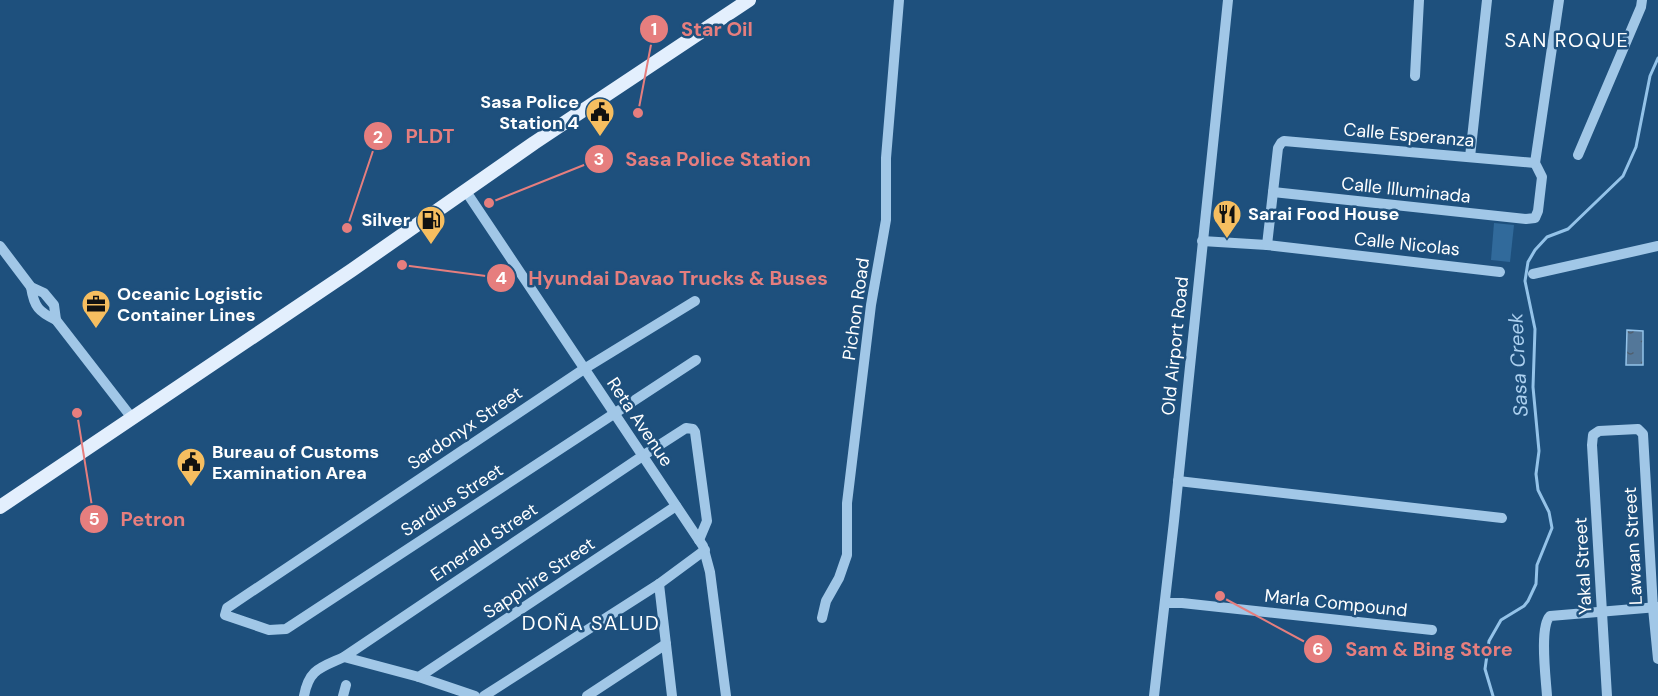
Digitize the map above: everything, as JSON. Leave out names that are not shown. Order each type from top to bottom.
[{"type":"main road","points":[[0,507],[344,275],[465,190],[749,0]]},
{"type":"street","name":"Pichon Road","points":[[822,618],[826,601],[839,578],[847,555],[847,503],[871,305],[886,220],[886,158],[899,0]]},
{"type":"street","name":"Old Airport Road","points":[[1154,696],[1228,0]]},
{"type":"street","points":[[1415,76],[1419,0]]},
{"type":"street","points":[[1470,158],[1487,0]]},
{"type":"street","points":[[1535,163],[1558,0]]},
{"type":"street","points":[[1578,155],[1642,0]]},
{"type":"street","name":"Calle Esperanza","points":[[1273,192],[1278,148],[1281,142],[1290,141],[1535,163]]},
{"type":"street","name":"Calle Illuminada","points":[[1273,192],[1526,219],[1535,218],[1538,211],[1542,177],[1535,163]]},
{"type":"street","name":"Reta Avenue","points":[[465,190],[702,545],[710,572],[726,696]]},
{"type":"street","points":[[1267,245],[1273,192]]},
{"type":"street","name":"Calle Nicolas","points":[[1202,241],[1267,245],[1500,272]]},
{"type":"street","points":[[0,246],[31,287],[44,293],[54,305],[56,320],[132,418]]},
{"type":"street","points":[[1533,274],[1658,246]]},
{"type":"street","name":"Sardonyx Street","points":[[226,608],[585,369],[695,301]]},
{"type":"street","name":"Sardius Street","points":[[226,608],[225,612],[228,616],[269,630],[286,629],[696,360]]},
{"type":"street","name":"Emerald Street","points":[[304,696],[308,679],[312,673],[344,657],[684,429],[693,429],[707,521],[702,545]]},
{"type":"street","name":"Yakal Street","points":[[1607,696],[1593,435],[1599,431],[1608,430],[1641,431]]},
{"type":"street","name":"Lawaan Street","points":[[1641,431],[1644,438],[1658,659]]},
{"type":"street","points":[[1178,481],[1502,518]]},
{"type":"street","name":"Sapphire Street","points":[[419,677],[676,506]]},
{"type":"street","points":[[484,696],[659,584],[702,545]]},
{"type":"street","points":[[659,584],[672,696]]},
{"type":"street","name":"Marla Compound","points":[[1165,603],[1432,630]]},
{"type":"street","points":[[1547,696],[1545,626],[1550,616],[1655,607]]},
{"type":"street","points":[[587,696],[666,644]]},
{"type":"street","points":[[344,657],[419,677],[475,696]]},
{"type":"shaded area","points":[[1494,223],[1514,225],[1510,262],[1491,260]]},
{"type":"water","points":[[1627,330],[1643,331],[1643,365],[1626,365]]},
{"type":"waterway","name":"Sasa Creek","points":[[1493,696],[1485,669],[1489,641],[1501,620],[1528,601],[1536,584],[1537,565],[1552,528],[1549,512],[1538,490],[1536,474],[1539,451],[1533,387],[1535,329],[1525,281],[1528,262],[1547,237],[1568,229],[1623,176],[1636,147],[1650,76],[1658,58]]},
{"type":"place","name":"Star Oil","points":[[638,113]]},
{"type":"place","name":"Sasa Police Station 4","points":[[600,138]]},
{"type":"place","name":"Sasa Police Station","points":[[489,203]]},
{"type":"place","name":"PLDT","points":[[347,228]]},
{"type":"place","name":"Sarai Food House","points":[[1227,240]]},
{"type":"place","name":"Silver","points":[[431,246]]},
{"type":"place","name":"Hyundai Davao Trucks & Buses","points":[[402,265]]},
{"type":"place","name":"Oceanic Logistic Container Lines","points":[[96,330]]},
{"type":"place","name":"Petron","points":[[77,413]]},
{"type":"place","name":"Bureau of Customs Examination Area","points":[[191,488]]},
{"type":"place","name":"Sam & Bing Store","points":[[1220,596]]},
{"type":"district","name":"SAN ROQUE","points":[[1567,40]]},
{"type":"district","name":"DOÑA SALUD","points":[[591,623]]}]
